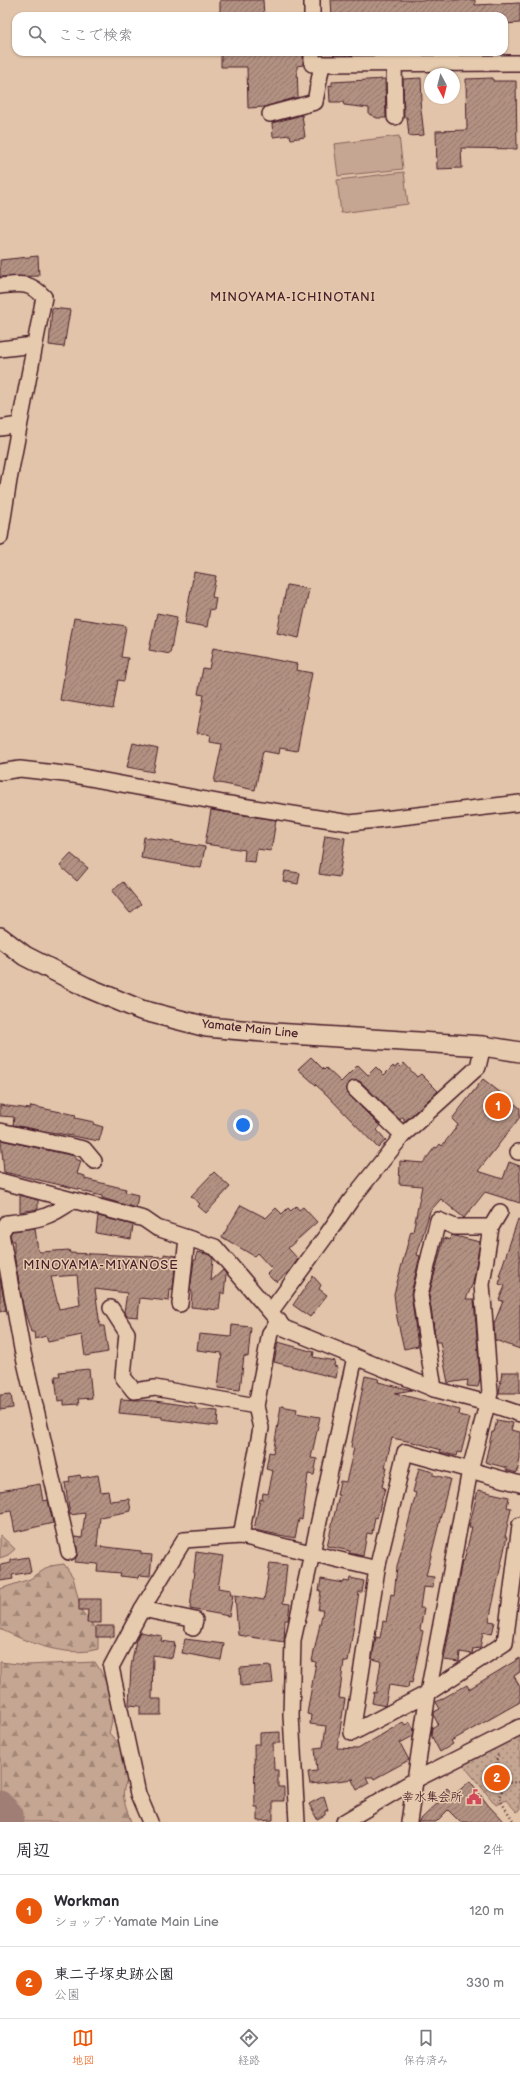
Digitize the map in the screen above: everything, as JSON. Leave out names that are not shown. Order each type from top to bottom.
[{"type":"main road","name":"Yamate Main Line","points":[[0,936],[25,956],[86,987],[141,1010],[208,1027],[274,1033],[483,1046],[520,1052]]},
{"type":"street","points":[[312,0],[312,12]]},
{"type":"street","points":[[312,56],[312,64],[520,63]]},
{"type":"street","points":[[270,114],[315,102],[322,64]]},
{"type":"street","points":[[394,64],[395,117]]},
{"type":"street","points":[[0,286],[19,284],[34,287],[44,297],[19,425],[0,537]]},
{"type":"street","points":[[0,349],[34,345]]},
{"type":"street","points":[[0,428],[19,425]]},
{"type":"street","points":[[0,772],[20,769],[73,775],[224,803],[350,823],[520,803]]},
{"type":"street","points":[[241,1536],[261,1428],[256,1406],[270,1333],[275,1316],[351,1200],[403,1135],[478,1067],[483,1046]]},
{"type":"street","points":[[355,1089],[403,1135]]},
{"type":"street","points":[[0,1131],[84,1149],[94,1161]]},
{"type":"street","points":[[0,1182],[144,1219],[157,1228],[215,1247],[284,1328],[434,1389],[487,1403],[520,1414]]},
{"type":"street","points":[[69,1552],[22,1348],[1,1233],[7,1223],[41,1219],[58,1211],[72,1201]]},
{"type":"street","points":[[409,1822],[428,1693],[470,1470],[490,1393],[482,1284],[491,1228],[500,1212]]},
{"type":"street","points":[[434,1389],[420,1295],[438,1220],[455,1227],[491,1228]]},
{"type":"street","points":[[180,1304],[187,1238]]},
{"type":"street","points":[[111,1308],[127,1333],[123,1377],[134,1390],[154,1388],[256,1406]]},
{"type":"street","points":[[297,1822],[291,1715],[293,1640],[311,1552],[355,1357]]},
{"type":"street","points":[[520,1484],[405,1452],[377,1569],[352,1733],[428,1693],[505,1643],[520,1525]]},
{"type":"street","points":[[150,1822],[137,1787],[111,1667],[142,1609],[184,1540],[241,1536],[377,1569]]},
{"type":"street","points":[[142,1609],[195,1620],[193,1628]]},
{"type":"street","points":[[344,1822],[416,1780],[520,1727]]},
{"type":"path","points":[[498,1753],[495,1762],[496,1769],[503,1783],[500,1800],[514,1822]]},
{"type":"path","points":[[503,1783],[520,1782]]},
{"type":"green space","points":[[399,136],[403,169],[338,176],[334,144]]},
{"type":"green space","points":[[404,172],[408,204],[341,213],[337,180]]},
{"type":"green space","points":[[0,1535],[15,1549],[8,1555],[0,1558]]},
{"type":"green space","points":[[64,1564],[73,1577],[81,1610],[98,1632],[98,1649],[73,1652],[48,1648],[0,1629],[0,1589],[30,1579],[50,1566]]},
{"type":"green space","points":[[0,1662],[27,1665],[95,1662],[108,1687],[112,1706],[109,1733],[121,1746],[129,1778],[123,1794],[131,1822],[17,1822],[15,1811],[0,1792]]},
{"type":"green space","points":[[520,1730],[520,1810],[517,1812],[506,1800],[496,1805],[460,1761]]},
{"type":"building","points":[[220,0],[263,0],[264,12],[220,12]]},
{"type":"building","points":[[331,0],[475,0],[475,5],[520,3],[520,23],[508,24],[508,12],[332,12]]},
{"type":"building","points":[[221,56],[303,56],[303,65],[297,66],[298,97],[264,107],[248,108],[247,67],[221,67]]},
{"type":"building","points":[[421,78],[422,101],[420,101],[424,135],[409,136],[407,117],[404,118],[403,79]]},
{"type":"building","points":[[493,78],[493,81],[516,81],[517,149],[461,148],[462,168],[437,169],[436,131],[467,130],[466,79]]},
{"type":"building","points":[[385,79],[386,118],[377,118],[369,114],[369,108],[344,105],[343,102],[330,102],[329,85],[332,86],[332,82]]},
{"type":"building","points":[[302,115],[305,137],[291,139],[290,135],[273,137],[272,123]]},
{"type":"building","points":[[38,256],[39,276],[0,277],[0,260]]},
{"type":"building","points":[[52,308],[70,310],[64,347],[49,345]]},
{"type":"building","points":[[194,572],[216,576],[212,597],[216,598],[214,610],[210,609],[207,627],[185,623]]},
{"type":"building","points":[[287,585],[309,589],[299,638],[277,633]]},
{"type":"building","points":[[157,613],[177,617],[170,654],[149,650]]},
{"type":"building","points":[[74,618],[126,626],[121,657],[128,658],[124,681],[118,680],[113,709],[60,700]]},
{"type":"building","points":[[213,648],[297,664],[296,670],[312,673],[297,751],[280,748],[279,754],[263,751],[255,790],[214,782],[222,744],[209,742],[210,735],[197,733],[204,695],[198,694],[203,668],[209,669]]},
{"type":"building","points":[[133,743],[158,749],[153,772],[127,767]]},
{"type":"building","points":[[211,810],[276,820],[271,851],[257,849],[255,862],[244,861],[245,850],[205,844]]},
{"type":"building","points":[[325,835],[345,838],[339,877],[319,874]]},
{"type":"building","points":[[144,837],[205,847],[201,868],[141,858]]},
{"type":"building","points":[[71,854],[88,868],[77,881],[60,866]]},
{"type":"building","points":[[285,871],[300,873],[298,884],[283,881]]},
{"type":"building","points":[[123,882],[141,904],[130,913],[112,891]]},
{"type":"building","points":[[311,1057],[324,1070],[326,1068],[341,1082],[358,1065],[368,1075],[376,1067],[384,1075],[393,1066],[394,1068],[398,1065],[400,1067],[404,1063],[417,1077],[421,1074],[438,1091],[404,1122],[404,1118],[402,1117],[400,1120],[361,1082],[357,1080],[349,1083],[346,1087],[349,1095],[380,1126],[377,1130],[386,1140],[378,1148],[326,1094],[298,1069]]},
{"type":"building","points":[[483,1079],[520,1108],[520,1117],[478,1171],[503,1179],[509,1162],[520,1166],[520,1203],[485,1192],[464,1218],[441,1199],[430,1211],[417,1255],[420,1256],[411,1293],[418,1346],[404,1349],[397,1318],[394,1294],[411,1231],[413,1232],[422,1186],[399,1184],[400,1161],[423,1163],[435,1147],[437,1148],[440,1144],[442,1146],[458,1125],[452,1119]]},
{"type":"building","points":[[0,1105],[30,1109],[31,1106],[76,1115],[75,1118],[94,1122],[93,1124],[103,1127],[99,1141],[13,1125],[14,1117],[0,1116]]},
{"type":"building","points":[[1,1140],[75,1156],[75,1159],[81,1161],[77,1174],[85,1176],[85,1179],[126,1189],[125,1192],[138,1195],[136,1208],[102,1198],[102,1196],[82,1190],[4,1172]]},
{"type":"building","points":[[214,1172],[230,1187],[206,1213],[198,1206],[200,1204],[191,1196]]},
{"type":"building","points":[[20,1195],[38,1200],[38,1209],[20,1212]]},
{"type":"building","points":[[241,1205],[266,1218],[276,1208],[282,1214],[288,1208],[291,1211],[296,1206],[299,1210],[303,1207],[317,1222],[288,1248],[298,1259],[290,1270],[277,1282],[267,1274],[272,1269],[257,1253],[254,1256],[222,1237]]},
{"type":"building","points":[[98,1216],[133,1225],[131,1239],[96,1233]]},
{"type":"building","points":[[518,1219],[520,1220],[520,1349],[495,1340],[494,1324],[503,1301],[499,1300],[505,1286],[499,1284],[501,1277],[499,1276]]},
{"type":"building","points":[[35,1228],[38,1251],[41,1252],[69,1250],[70,1253],[164,1257],[164,1254],[176,1256],[173,1289],[170,1289],[169,1301],[140,1298],[138,1317],[127,1316],[124,1312],[127,1293],[95,1289],[100,1326],[104,1326],[108,1352],[85,1356],[82,1335],[48,1342],[46,1336],[35,1339],[34,1332],[31,1332],[23,1306],[14,1254],[14,1241],[12,1241],[10,1235],[12,1231]],"holes":[[[77,1275],[80,1305],[59,1309],[51,1277]]]},
{"type":"building","points":[[451,1235],[480,1242],[473,1283],[466,1299],[474,1299],[480,1378],[478,1387],[467,1386],[468,1380],[448,1383],[440,1342],[436,1342],[429,1295],[444,1238],[450,1240]]},
{"type":"building","points":[[197,1252],[210,1255],[213,1259],[211,1281],[223,1270],[226,1274],[224,1294],[221,1292],[219,1310],[191,1307],[192,1291],[190,1291],[194,1260],[196,1260]]},
{"type":"building","points":[[313,1276],[321,1285],[319,1289],[327,1295],[310,1317],[293,1305]]},
{"type":"building","points":[[0,1278],[6,1310],[0,1312]]},
{"type":"building","points":[[232,1325],[251,1327],[248,1357],[244,1356],[240,1390],[218,1388],[222,1353],[197,1350],[199,1334],[231,1337]]},
{"type":"building","points":[[278,1342],[314,1352],[313,1357],[335,1361],[334,1366],[338,1367],[336,1378],[274,1362]]},
{"type":"building","points":[[89,1369],[92,1398],[78,1399],[79,1404],[64,1405],[64,1400],[58,1401],[55,1376],[60,1376],[59,1372]]},
{"type":"building","points":[[502,1372],[520,1372],[520,1393],[499,1393]]},
{"type":"building","points":[[365,1376],[379,1379],[378,1382],[412,1390],[395,1393],[460,1410],[459,1415],[470,1418],[461,1453],[458,1452],[457,1456],[440,1452],[441,1450],[417,1443],[392,1438],[382,1487],[385,1488],[377,1518],[375,1517],[372,1534],[367,1533],[363,1556],[349,1553],[350,1551],[327,1546],[339,1495],[337,1495],[340,1481],[346,1482],[354,1448],[351,1447]]},
{"type":"building","points":[[11,1394],[13,1408],[0,1410],[0,1395]]},
{"type":"building","points":[[121,1399],[155,1401],[196,1407],[196,1409],[218,1411],[217,1426],[162,1419],[162,1417],[119,1413]]},
{"type":"building","points":[[281,1406],[297,1409],[296,1413],[320,1417],[311,1458],[317,1459],[314,1475],[308,1474],[302,1520],[299,1519],[295,1538],[254,1530],[260,1499],[262,1500],[263,1493],[268,1494],[273,1471],[266,1469],[269,1452],[273,1453]]},
{"type":"building","points":[[497,1420],[513,1423],[511,1430],[520,1432],[520,1459],[517,1473],[506,1470],[507,1468],[485,1462],[492,1432],[494,1432]]},
{"type":"building","points":[[419,1468],[433,1472],[433,1475],[450,1479],[426,1576],[434,1577],[433,1588],[423,1587],[420,1608],[424,1608],[420,1630],[423,1631],[412,1683],[409,1682],[408,1688],[389,1685],[385,1706],[372,1703],[374,1692],[376,1693],[381,1661],[372,1659],[376,1637],[380,1638],[383,1621],[386,1622],[391,1594],[394,1595],[397,1567],[416,1493],[413,1492]]},
{"type":"building","points":[[80,1475],[81,1478],[98,1475],[101,1492],[108,1491],[110,1501],[129,1499],[131,1511],[100,1517],[97,1546],[141,1551],[141,1554],[152,1555],[150,1576],[140,1575],[139,1578],[120,1576],[121,1573],[97,1571],[98,1564],[74,1562],[78,1554],[75,1537],[82,1538],[85,1513],[70,1515],[65,1483],[70,1482],[69,1477]]},
{"type":"building","points":[[40,1484],[43,1501],[48,1500],[53,1523],[15,1532],[11,1511],[0,1513],[0,1491]]},
{"type":"building","points":[[478,1490],[509,1497],[507,1507],[511,1508],[505,1537],[507,1537],[489,1621],[495,1622],[492,1634],[483,1632],[480,1648],[473,1649],[472,1654],[460,1652],[459,1662],[444,1660],[462,1561],[464,1561],[472,1527],[469,1527]]},
{"type":"building","points":[[196,1552],[223,1556],[218,1588],[231,1590],[230,1595],[233,1595],[229,1616],[190,1609]]},
{"type":"building","points":[[28,1557],[31,1572],[12,1575],[13,1579],[0,1581],[0,1565],[11,1563],[11,1560]]},
{"type":"building","points":[[270,1563],[287,1565],[283,1603],[290,1604],[288,1620],[285,1620],[284,1642],[238,1635],[235,1595],[264,1600]]},
{"type":"building","points":[[350,1578],[364,1581],[362,1592],[359,1592],[348,1662],[344,1661],[339,1698],[345,1699],[337,1748],[358,1749],[403,1722],[405,1725],[410,1722],[414,1729],[413,1736],[400,1743],[409,1760],[374,1779],[373,1777],[366,1777],[369,1783],[357,1790],[352,1780],[354,1779],[310,1784],[308,1772],[317,1771],[315,1748],[323,1747],[326,1726],[310,1724],[311,1715],[307,1714],[316,1662],[312,1661],[323,1610],[318,1610],[321,1579],[344,1583],[344,1581],[349,1582]]},
{"type":"building","points":[[79,1599],[101,1599],[101,1623],[87,1623],[88,1610],[79,1610]]},
{"type":"building","points":[[96,1626],[114,1626],[114,1637],[96,1637]]},
{"type":"building","points":[[140,1632],[162,1636],[161,1641],[175,1643],[172,1658],[153,1655],[152,1699],[161,1699],[161,1715],[140,1715],[140,1706],[129,1705],[131,1667],[136,1640]]},
{"type":"building","points":[[185,1639],[224,1644],[221,1660],[182,1653]]},
{"type":"building","points":[[520,1658],[520,1672],[514,1676],[520,1687],[520,1702],[451,1741],[453,1744],[440,1752],[431,1735],[432,1728],[438,1724],[434,1716],[434,1712],[440,1709],[436,1702],[467,1685],[469,1689]]},
{"type":"building","points":[[271,1666],[273,1683],[241,1686],[240,1668]]},
{"type":"building","points":[[280,1732],[280,1743],[273,1743],[274,1770],[278,1770],[278,1787],[284,1787],[284,1801],[273,1801],[273,1820],[258,1821],[258,1807],[255,1807],[254,1744],[260,1744],[260,1733]]},
{"type":"building","points":[[470,1781],[488,1805],[504,1822],[460,1822],[448,1810],[436,1822],[418,1822],[442,1799],[439,1796],[447,1788],[454,1795]]},
{"type":"building","points":[[324,1796],[328,1810],[325,1811],[325,1815],[317,1819],[309,1804]]},
{"type":"waterway","points":[[0,1803],[11,1814],[12,1822]]},
{"type":"place","name":"Workman","points":[[498,1106]]},
{"type":"place","name":"東二子塚史跡公園","points":[[497,1778]]},
{"type":"place","name":"幸水集会所","points":[[474,1797]]},
{"type":"district","name":"MINOYAMA-ICHINOTANI","points":[[293,297]]},
{"type":"district","name":"MINOYAMA-MIYANOSE","points":[[101,1265]]}]
